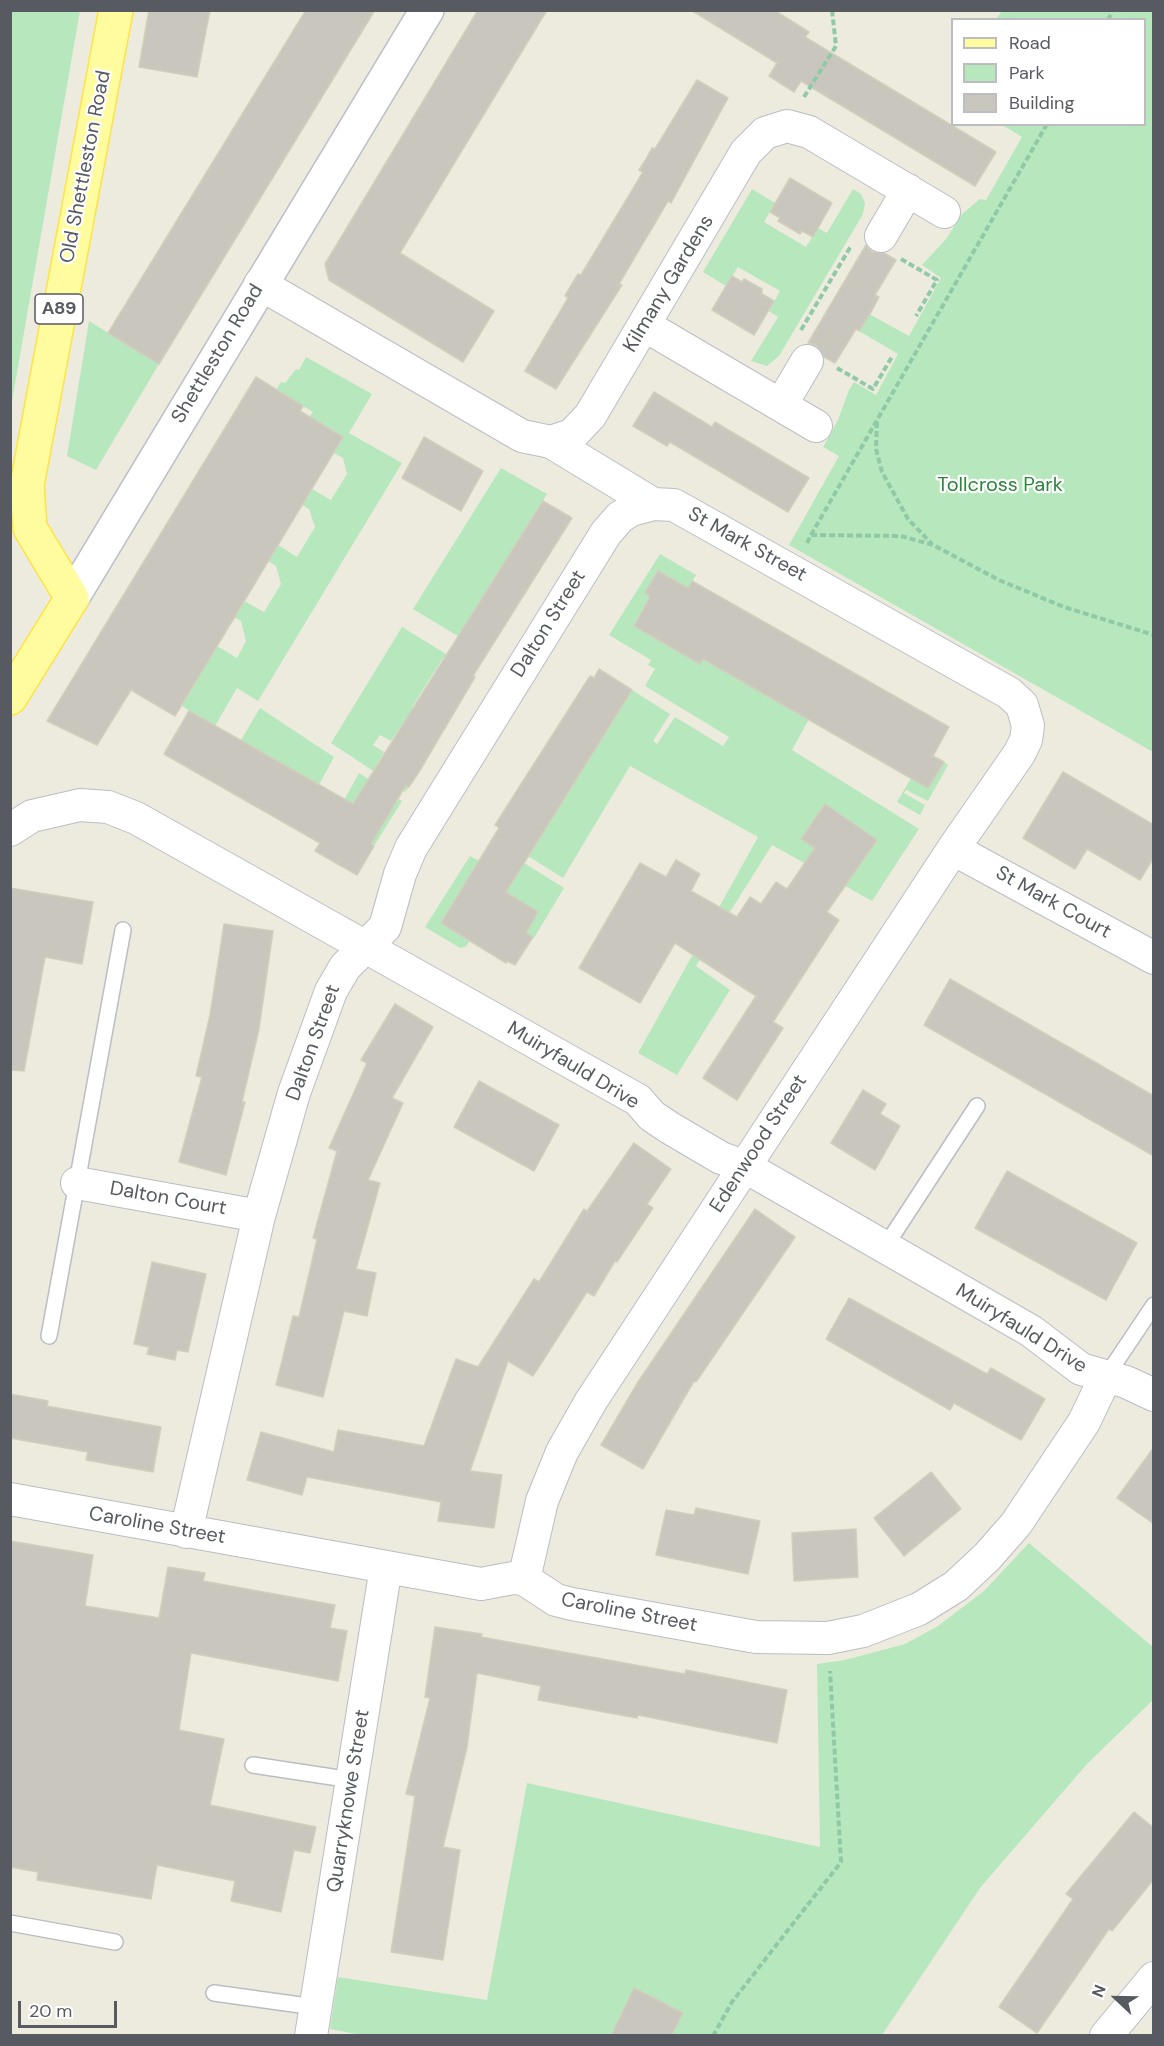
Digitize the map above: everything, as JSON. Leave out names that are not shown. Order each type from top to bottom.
[{"type":"main road","name":"Old Shettleston Road","points":[[72,598],[30,528],[27,485],[116,10]]},
{"type":"main road","name":"Shettleston Road","points":[[10,698],[72,598]]},
{"type":"street","name":"Shettleston Road","points":[[72,598],[427,10]]},
{"type":"street","points":[[787,126],[809,132],[944,212]]},
{"type":"street","name":"Kilmany Gardens","points":[[551,442],[572,435],[582,427],[754,142],[765,133],[787,126]]},
{"type":"street","points":[[881,236],[908,190]]},
{"type":"street","name":"St Mark Street","points":[[260,284],[522,436],[551,442],[653,504],[674,505],[684,509],[1010,693],[1022,705],[1028,726]]},
{"type":"street","points":[[644,325],[816,426]]},
{"type":"street","points":[[781,405],[807,361]]},
{"type":"street","name":"Dalton Street","points":[[186,1532],[259,1216],[294,1093],[331,991],[345,967],[381,932],[390,916],[400,874],[411,848],[606,532],[631,510],[653,504]]},
{"type":"street","name":"Edenwood Street","points":[[524,1579],[542,1501],[562,1452],[591,1401],[953,849],[1019,754],[1026,740],[1028,726]]},
{"type":"street","name":"Muiryfauld Drive","points":[[10,830],[32,816],[80,805],[108,807],[136,818],[638,1100],[652,1116],[706,1150],[744,1166],[1031,1331],[1081,1369],[1104,1378],[1126,1382],[1154,1395]]},
{"type":"street","name":"St Mark Court","points":[[953,849],[1154,958]]},
{"type":"street","name":"Dalton Court","points":[[77,1183],[259,1216]]},
{"type":"street","name":"Caroline Street","points":[[10,1499],[481,1584],[513,1578],[524,1579],[556,1600],[756,1637],[828,1638],[863,1631],[919,1609],[956,1586],[987,1557],[1016,1524],[1084,1422],[1104,1378]]},
{"type":"street","name":"Quarryknowe Street","points":[[313,2021],[386,1567]]},
{"type":"street","points":[[1106,2036],[1154,1978]]},
{"type":"lane","points":[[49,1336],[123,930]]},
{"type":"lane","points":[[885,1247],[977,1106]]},
{"type":"lane","points":[[1104,1378],[1154,1305]]},
{"type":"lane","points":[[254,1765],[352,1780]]},
{"type":"lane","points":[[10,1923],[115,1942]]},
{"type":"lane","points":[[214,1993],[313,2021]]},
{"type":"path","points":[[787,126],[836,46],[832,10]]},
{"type":"path","points":[[792,570],[1046,126]]},
{"type":"path","points":[[807,361],[789,351],[863,226],[881,236]]},
{"type":"path","points":[[916,315],[937,280],[927,274]]},
{"type":"path","points":[[862,383],[873,389],[893,355]]},
{"type":"path","points":[[877,421],[876,449],[882,472],[908,519],[933,544]]},
{"type":"path","points":[[811,536],[900,536],[933,544],[999,580],[1064,607],[1154,634]]},
{"type":"path","points":[[713,2036],[732,2002],[841,1862],[828,1638]]},
{"type":"green space","points":[[10,11],[80,11],[11,407]]},
{"type":"green space","name":"Tollcross Park","points":[[1002,11],[1153,11],[1153,752],[789,545],[839,456],[823,447],[838,420],[849,390],[854,382],[876,395],[898,354],[859,331],[869,314],[909,336],[941,278],[922,265],[946,239],[962,214],[980,199],[986,200],[1022,137],[1004,126],[1146,126],[1146,18],[997,18]]},
{"type":"green space","points":[[752,189],[775,203],[764,222],[806,247],[818,228],[827,233],[853,189],[861,194],[865,203],[863,214],[779,356],[767,366],[751,361],[778,317],[769,311],[780,291],[738,267],[726,286],[703,272]]},
{"type":"green space","points":[[89,321],[159,364],[96,470],[67,456]]},
{"type":"green space","points":[[306,357],[372,394],[349,433],[402,463],[258,701],[237,688],[215,726],[182,706],[217,646],[237,658],[246,641],[241,621],[234,617],[244,601],[264,612],[281,584],[276,566],[268,561],[278,545],[297,557],[315,527],[309,509],[302,505],[312,489],[331,500],[347,474],[343,458],[334,453],[343,437],[317,421],[248,496],[313,412],[276,390],[281,382],[285,383],[296,369],[299,370]]},
{"type":"green space","points":[[501,468],[547,494],[502,568],[530,586],[522,598],[494,581],[471,644],[413,609]]},
{"type":"green space","points":[[660,554],[696,575],[688,588],[657,571],[645,592],[651,596],[634,626],[700,664],[703,659],[809,719],[792,750],[919,829],[872,901],[772,845],[696,966],[730,990],[677,1075],[638,1053],[758,837],[630,766],[563,878],[528,856],[632,690],[670,714],[653,741],[657,744],[675,717],[723,746],[729,737],[645,686],[655,669],[648,665],[651,660],[609,635]]},
{"type":"green space","points":[[402,627],[459,662],[457,666],[443,658],[412,707],[445,728],[439,737],[407,717],[391,741],[380,735],[373,745],[384,752],[376,766],[409,787],[405,792],[331,743]]},
{"type":"green space","points":[[260,708],[334,757],[319,785],[241,740]]},
{"type":"green space","points":[[944,762],[948,765],[928,801],[906,790],[904,793],[925,805],[920,815],[897,802],[911,778],[928,787]]},
{"type":"green space","points":[[359,773],[402,801],[374,846],[344,800]]},
{"type":"green space","points":[[491,842],[564,888],[534,938],[526,933],[538,912],[473,872],[441,923],[470,941],[465,947],[460,948],[425,927],[470,856],[479,861]]},
{"type":"green space","points":[[1029,1543],[1153,1647],[1153,1700],[1087,1764],[980,1888],[882,2035],[365,2036],[330,2029],[338,1977],[487,2000],[527,1783],[820,1847],[817,1664],[845,1660],[905,1644],[938,1626],[984,1591]]},
{"type":"building","points":[[149,10],[210,10],[197,77],[139,67]]},
{"type":"building","points":[[306,10],[375,10],[159,364],[108,333]]},
{"type":"building","points":[[478,10],[547,10],[400,253],[494,311],[463,362],[329,280],[325,264]]},
{"type":"building","points":[[691,10],[774,10],[809,32],[805,37],[996,152],[975,186],[801,81],[794,92],[769,76],[777,63]]},
{"type":"building","points":[[697,80],[728,98],[671,203],[668,201],[619,284],[622,285],[556,389],[525,371],[568,298],[565,296],[572,284],[578,274],[581,275],[643,172],[639,170],[652,148],[655,149]]},
{"type":"building","points":[[790,178],[832,203],[813,237],[802,231],[800,234],[778,221],[780,218],[770,212]]},
{"type":"building","points":[[866,245],[872,252],[884,253],[896,260],[875,295],[879,297],[870,314],[859,331],[856,329],[835,363],[824,357],[817,346],[808,343]]},
{"type":"building","points":[[732,276],[742,282],[744,279],[762,289],[762,294],[774,301],[754,335],[712,310]]},
{"type":"building","points":[[256,377],[303,406],[300,411],[343,437],[175,716],[131,690],[97,745],[47,721]]},
{"type":"building","points":[[654,392],[712,427],[715,422],[809,478],[788,512],[670,442],[667,446],[633,426]]},
{"type":"building","points":[[424,437],[483,471],[461,511],[402,478]]},
{"type":"building","points":[[543,501],[572,518],[473,676],[475,677],[419,772],[409,787],[406,785],[371,844],[374,846],[357,875],[315,851],[320,843],[164,754],[189,711],[353,804]]},
{"type":"building","points":[[658,571],[688,588],[692,581],[949,727],[933,756],[944,762],[928,788],[703,659],[700,664],[634,626],[650,597],[645,592]]},
{"type":"building","points":[[599,669],[632,690],[506,892],[538,912],[526,933],[533,937],[515,965],[507,961],[506,963],[441,923],[499,828],[495,825],[590,676],[594,678]]},
{"type":"building","points":[[1063,772],[1154,825],[1154,857],[1140,880],[1087,849],[1075,869],[1023,838]]},
{"type":"building","points":[[825,804],[877,840],[827,912],[839,920],[773,1022],[783,1028],[737,1100],[703,1078],[756,996],[675,943],[640,1003],[579,968],[640,863],[666,877],[676,860],[700,874],[691,891],[737,917],[750,897],[761,904],[776,882],[787,889],[815,848],[801,839]]},
{"type":"building","points":[[10,888],[93,902],[82,964],[45,957],[24,1071],[10,1070]]},
{"type":"building","points":[[224,924],[273,931],[259,1029],[242,1102],[245,1102],[226,1175],[179,1162],[202,1077],[196,1076],[210,1015]]},
{"type":"building","points":[[950,979],[1154,1096],[1154,1156],[924,1025]]},
{"type":"building","points":[[395,1004],[433,1027],[392,1098],[403,1103],[368,1180],[380,1183],[356,1269],[376,1273],[367,1316],[344,1311],[323,1397],[276,1385],[293,1316],[299,1317],[317,1239],[313,1238],[337,1151],[329,1148],[367,1063],[361,1060]]},
{"type":"building","points":[[479,1081],[559,1125],[534,1171],[454,1127]]},
{"type":"building","points":[[863,1090],[886,1104],[880,1114],[900,1126],[875,1170],[831,1143]]},
{"type":"building","points":[[634,1143],[671,1169],[647,1204],[653,1208],[617,1262],[615,1261],[594,1296],[587,1292],[533,1376],[508,1361],[470,1471],[502,1475],[494,1528],[438,1521],[441,1502],[307,1477],[302,1495],[247,1480],[261,1432],[334,1452],[338,1430],[424,1446],[456,1359],[478,1367],[534,1279],[539,1282],[584,1209],[587,1211]]},
{"type":"building","points":[[1007,1171],[1137,1243],[1106,1300],[975,1228]]},
{"type":"building","points":[[755,1209],[795,1237],[696,1382],[694,1381],[643,1469],[601,1445],[638,1382]]},
{"type":"building","points":[[152,1262],[206,1274],[188,1352],[177,1350],[175,1360],[147,1354],[149,1347],[134,1344]]},
{"type":"building","points":[[849,1298],[987,1374],[991,1368],[1045,1399],[1021,1440],[954,1403],[950,1410],[826,1339]]},
{"type":"building","points":[[10,1394],[48,1401],[47,1406],[161,1427],[153,1472],[86,1460],[88,1452],[10,1438]]},
{"type":"building","points":[[1154,1447],[1154,1524],[1117,1498]]},
{"type":"building","points":[[931,1472],[961,1509],[904,1556],[874,1518]]},
{"type":"building","points":[[696,1508],[760,1521],[748,1574],[656,1555],[666,1510],[694,1515]]},
{"type":"building","points":[[856,1529],[858,1577],[794,1581],[792,1533]]},
{"type":"building","points":[[10,1541],[93,1555],[85,1606],[159,1618],[168,1567],[205,1573],[203,1581],[335,1605],[330,1628],[347,1631],[338,1681],[191,1653],[179,1730],[224,1739],[210,1805],[316,1827],[310,1853],[294,1850],[281,1912],[231,1901],[235,1881],[157,1865],[151,1899],[37,1880],[38,1872],[10,1867]]},
{"type":"building","points":[[435,1627],[482,1634],[481,1637],[685,1674],[686,1670],[787,1690],[777,1743],[638,1715],[637,1718],[538,1700],[541,1686],[477,1673],[467,1747],[443,1847],[460,1850],[443,1960],[391,1952],[415,1796],[406,1794],[430,1698],[425,1697]]},
{"type":"building","points":[[1134,1812],[1154,1828],[1154,1879],[1112,1931],[1109,1929],[1037,2033],[999,2007],[1073,1899],[1066,1894]]},
{"type":"building","points":[[634,1988],[683,2013],[671,2036],[611,2036]]}]
